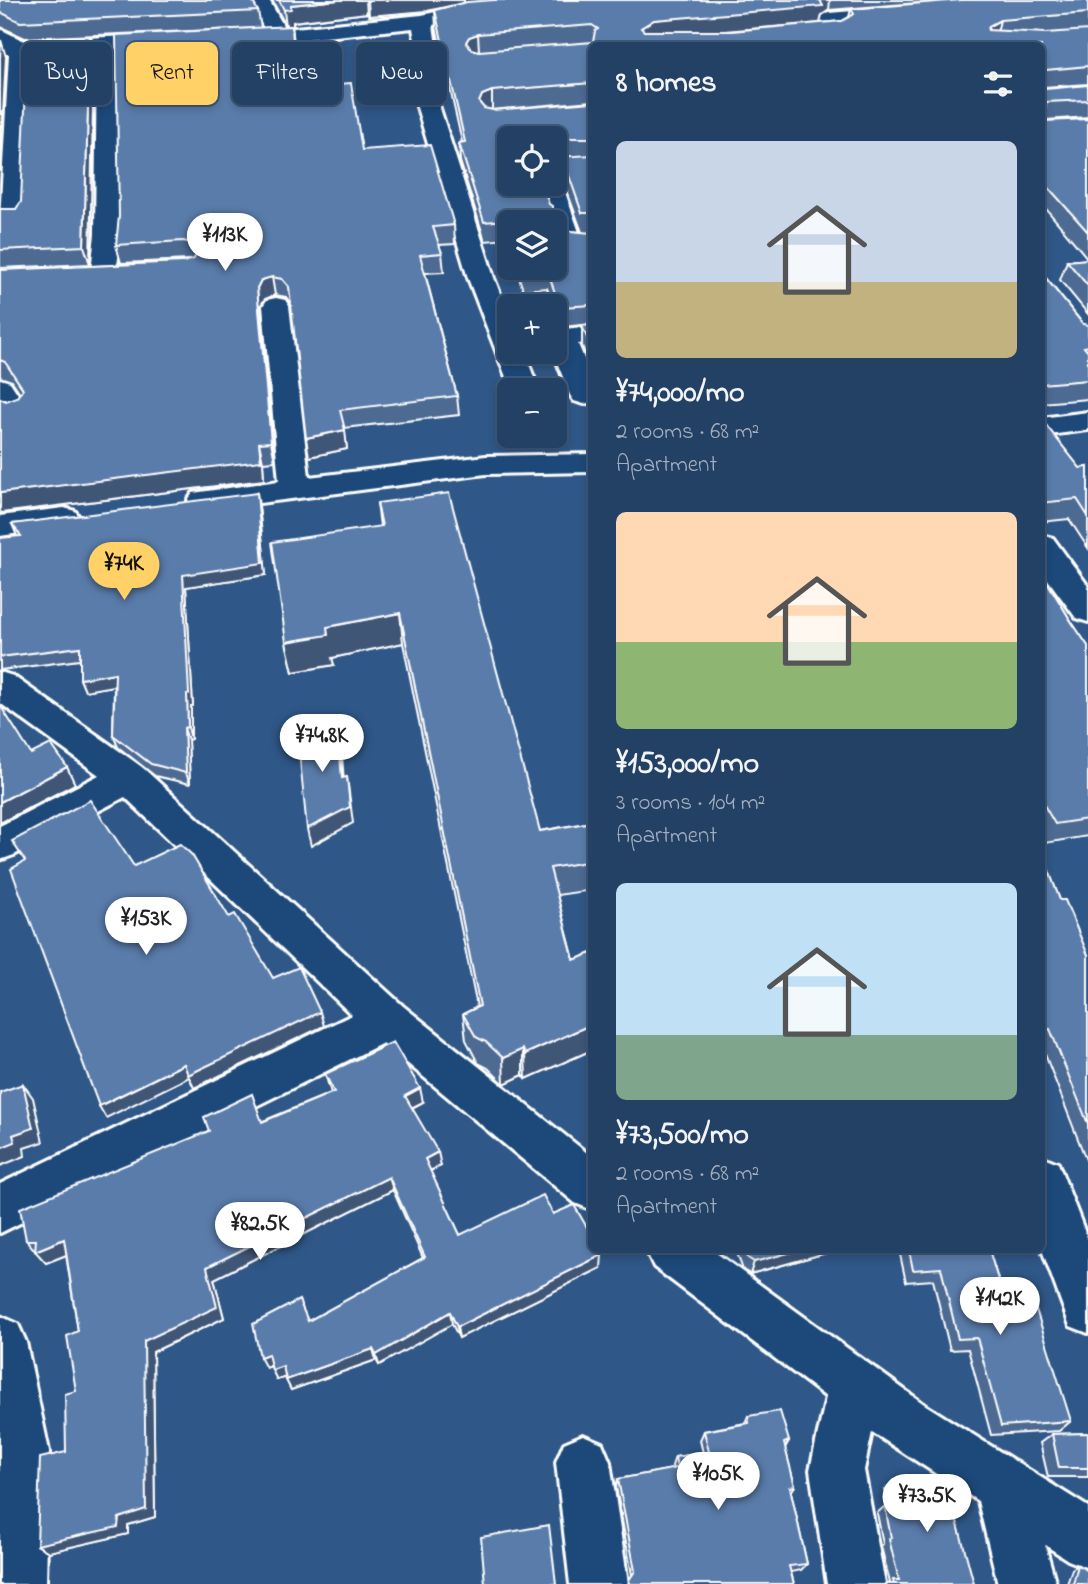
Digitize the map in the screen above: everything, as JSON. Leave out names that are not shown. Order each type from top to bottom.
[{"type":"street","points":[[259,0],[278,36]]},
{"type":"street","points":[[222,38],[278,36],[422,21],[467,11],[585,0]]},
{"type":"street","points":[[813,32],[832,23],[924,11]]},
{"type":"street","points":[[422,21],[426,46],[419,77],[481,278],[497,318]]},
{"type":"street","points":[[0,35],[10,47],[12,220]]},
{"type":"street","points":[[112,43],[183,39]]},
{"type":"street","points":[[104,272],[108,234],[107,105]]},
{"type":"street","points":[[561,196],[570,243],[588,242]]},
{"type":"street","points":[[78,274],[132,272]]},
{"type":"street","points":[[276,306],[295,489]]},
{"type":"street","points":[[584,396],[561,337],[588,334]]},
{"type":"street","points":[[1045,427],[1088,421]]},
{"type":"street","points":[[175,504],[486,466],[548,449],[588,462]]},
{"type":"street","points":[[0,526],[94,514]]},
{"type":"street","points":[[1045,551],[1088,610]]},
{"type":"street","points":[[0,685],[129,777],[387,1020],[588,1184]]},
{"type":"street","points":[[0,844],[129,777]]},
{"type":"street","points":[[0,1209],[387,1020]]},
{"type":"street","points":[[1045,1190],[1088,1308]]},
{"type":"street","points":[[675,1253],[905,1423],[1088,1540]]},
{"type":"street","points":[[0,1342],[22,1451],[18,1584]]},
{"type":"street","points":[[855,1386],[837,1470],[856,1584]]},
{"type":"street","points":[[583,1462],[599,1584]]},
{"type":"street","points":[[1001,1485],[1027,1584]]},
{"type":"building","points":[[0,0],[252,0],[258,11],[20,22],[0,12]]},
{"type":"building","points":[[279,0],[338,0],[291,5],[291,9],[284,10]]},
{"type":"building","points":[[494,0],[820,0],[823,6],[654,20],[641,28],[644,31],[732,31],[842,21],[854,14],[851,9],[961,0],[1088,0],[1088,13],[1000,20],[989,26],[988,30],[1046,33],[1088,30],[1088,66],[1045,71],[1045,42],[593,42],[598,29],[592,25],[478,34],[469,37],[466,42],[471,49],[479,51],[588,42],[588,83],[492,91],[482,95],[479,102],[484,108],[493,110],[588,102],[588,138],[567,138],[567,126],[497,126],[497,196],[546,196],[552,210],[497,210],[497,221],[484,222],[459,143],[465,142],[447,63],[447,42],[442,42],[435,10],[467,2]]},
{"type":"building","points":[[292,26],[293,42],[232,42],[232,105],[342,105],[342,84],[351,83],[362,150],[430,145],[454,225],[433,227],[442,253],[420,255],[457,396],[340,410],[345,430],[306,438],[289,287],[282,279],[272,277],[261,280],[257,288],[271,442],[259,443],[261,461],[0,493],[0,398],[6,401],[17,397],[23,389],[5,362],[0,360],[0,270],[183,262],[194,259],[198,250],[193,243],[183,241],[116,245],[119,216],[116,35]]},
{"type":"building","points":[[90,36],[90,42],[28,42],[28,39]]},
{"type":"building","points":[[1088,85],[1088,100],[1046,102],[1045,110],[1045,88]]},
{"type":"building","points":[[25,105],[88,105],[84,246],[0,250],[0,209],[16,209],[21,202]]},
{"type":"building","points":[[1088,119],[1088,232],[1045,184],[1045,120]]},
{"type":"building","points":[[588,155],[588,213],[582,213],[567,170],[567,156]]},
{"type":"building","points":[[567,231],[588,233],[588,305],[567,307],[567,294],[555,294],[551,280],[567,280]]},
{"type":"building","points":[[1088,259],[1088,286],[1067,261]]},
{"type":"building","points":[[1045,277],[1083,324],[1088,325],[1088,346],[1084,347],[1088,352],[1088,380],[1045,384]]},
{"type":"building","points":[[588,325],[588,340],[582,326]]},
{"type":"building","points":[[1045,424],[1080,468],[1088,467],[1088,516],[1077,499],[1045,503]]},
{"type":"building","points":[[257,493],[263,563],[183,575],[189,694],[188,727],[184,728],[186,773],[151,764],[113,735],[115,673],[80,679],[80,647],[0,657],[0,538],[21,536],[12,524]]},
{"type":"building","points":[[449,493],[540,831],[588,823],[588,862],[550,868],[574,960],[588,955],[588,1026],[525,1054],[523,1049],[503,1058],[486,1042],[476,1037],[463,1014],[480,1006],[400,613],[327,627],[328,635],[286,642],[272,542],[382,526],[377,503]]},
{"type":"building","points":[[1045,579],[1088,646],[1088,819],[1055,824],[1045,807]]},
{"type":"building","points":[[0,705],[31,754],[51,744],[67,767],[0,802]]},
{"type":"building","points":[[337,725],[342,778],[347,777],[350,807],[307,829],[297,731]]},
{"type":"building","points":[[90,800],[134,866],[180,844],[192,855],[229,917],[235,914],[273,978],[299,967],[320,1012],[188,1075],[184,1064],[99,1106],[11,869],[25,861],[12,841]]},
{"type":"building","points":[[1045,861],[1060,900],[1065,900],[1088,955],[1088,1124],[1050,1029],[1045,1030]]},
{"type":"building","points":[[393,1042],[420,1088],[405,1096],[438,1152],[425,1159],[460,1235],[543,1195],[553,1214],[574,1205],[588,1229],[588,1253],[602,1255],[457,1327],[450,1312],[376,1355],[373,1349],[286,1380],[283,1366],[272,1370],[268,1354],[260,1357],[253,1324],[299,1300],[308,1321],[425,1257],[389,1177],[207,1267],[217,1307],[144,1341],[146,1509],[119,1518],[118,1527],[37,1545],[40,1458],[66,1452],[65,1394],[76,1391],[67,1336],[78,1331],[64,1239],[35,1251],[36,1240],[26,1240],[20,1208],[209,1131],[204,1117],[252,1094],[262,1122],[334,1092],[325,1074]]},
{"type":"building","points":[[23,1084],[33,1128],[13,1135],[15,1142],[0,1148],[0,1092]]},
{"type":"building","points":[[746,1253],[788,1253],[754,1262]]},
{"type":"building","points":[[910,1253],[990,1253],[999,1283],[1005,1282],[1011,1304],[1034,1303],[1071,1421],[1001,1426],[977,1338],[958,1339],[941,1268],[913,1270]]},
{"type":"building","points":[[780,1411],[789,1441],[784,1443],[795,1486],[790,1487],[807,1564],[789,1566],[794,1584],[630,1584],[629,1580],[635,1571],[618,1479],[677,1468],[675,1457],[709,1452],[704,1431],[749,1423],[748,1416]]},
{"type":"building","points":[[1088,1433],[1088,1468],[1059,1468],[1052,1434]]},
{"type":"building","points":[[945,1476],[974,1584],[894,1584],[893,1580],[899,1580],[889,1539],[891,1538],[885,1506],[897,1501],[893,1481]]},
{"type":"building","points":[[549,1525],[556,1584],[485,1584],[481,1537]]},
{"type":"building","points":[[1078,1565],[1088,1571],[1088,1584],[1073,1584]]}]
